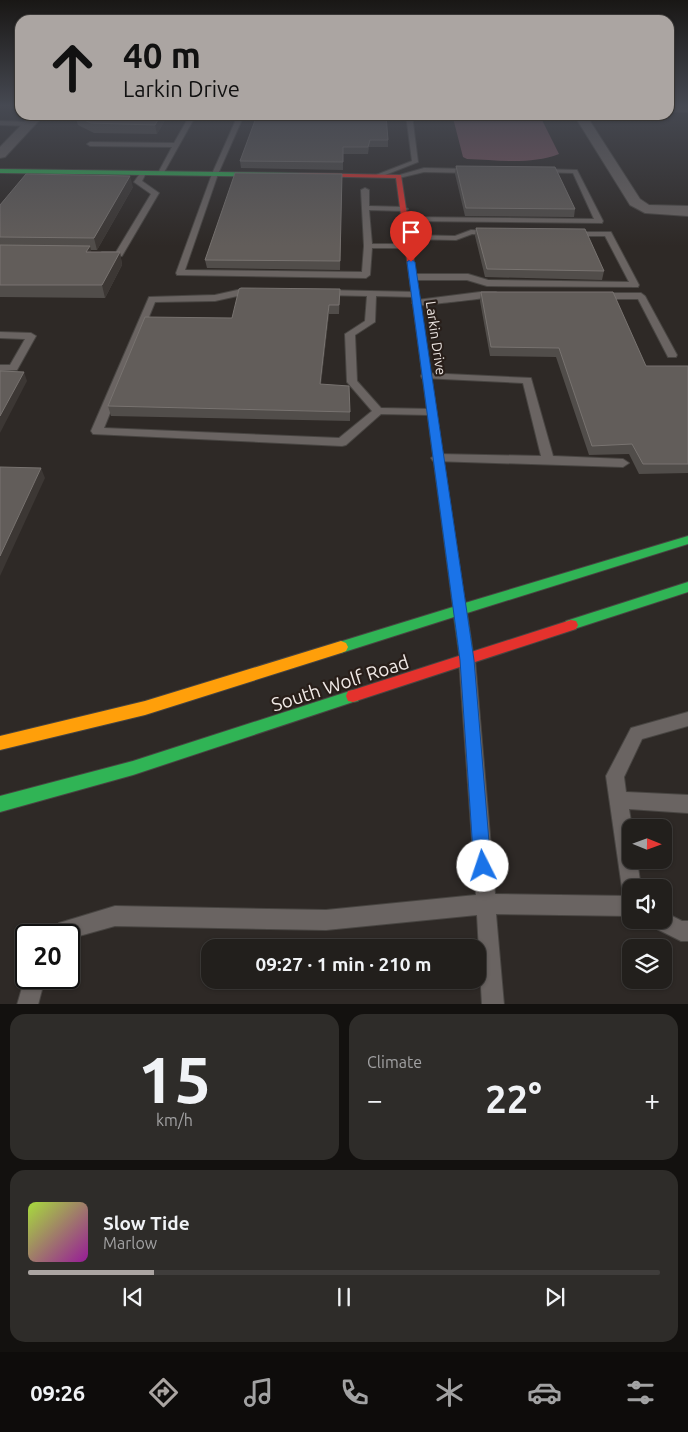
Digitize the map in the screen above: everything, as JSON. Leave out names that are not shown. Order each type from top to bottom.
[{"type":"street","points":[[603,152],[636,202],[645,209],[688,212]]},
{"type":"street","points":[[0,171],[399,176]]},
{"type":"street","name":"Larkin Drive","points":[[399,176],[437,458],[467,660]]},
{"type":"street","name":"South Wolf Road","points":[[0,743],[145,708],[688,540]]},
{"type":"street","name":"South Wolf Road","points":[[0,804],[133,768],[688,586]]},
{"type":"lane","points":[[161,173],[172,152]]},
{"type":"lane","points":[[225,152],[180,273],[366,275],[368,246],[365,190]]},
{"type":"lane","points":[[378,176],[415,162],[414,152]]},
{"type":"lane","points":[[399,176],[424,170],[481,170]]},
{"type":"lane","points":[[365,208],[404,214],[599,221],[575,171],[528,171]]},
{"type":"lane","points":[[99,254],[119,254],[155,193],[138,182],[143,173]]},
{"type":"lane","points":[[368,246],[456,238],[471,232],[501,233]]},
{"type":"lane","points":[[413,277],[468,277],[487,283],[636,285],[608,234],[559,234]]},
{"type":"lane","points":[[270,292],[242,292],[215,298],[152,299],[97,431],[342,442],[378,411],[431,412]]},
{"type":"lane","points":[[316,293],[372,293],[416,299],[480,294],[508,295]]},
{"type":"lane","points":[[372,293],[370,322],[350,334],[352,382],[378,411]]},
{"type":"lane","points":[[584,296],[641,296],[672,355]]},
{"type":"lane","points":[[0,335],[31,336],[13,368],[0,368]]},
{"type":"lane","points":[[426,376],[527,380],[548,460]]},
{"type":"lane","points":[[437,458],[623,463]]},
{"type":"lane","points":[[467,660],[493,1004]]},
{"type":"lane","points":[[631,879],[615,776],[637,733],[688,719]]},
{"type":"lane","points":[[619,800],[688,804]]},
{"type":"lane","points":[[80,926],[114,916],[326,920],[486,904],[622,906]]},
{"type":"lane","points":[[672,926],[688,932]]},
{"type":"lane","points":[[27,1004],[32,989]]},
{"type":"shaded area","points":[[462,152],[558,152],[559,154],[525,161],[467,159],[463,157]]},
{"type":"building","points":[[243,152],[343,152],[343,162],[240,161]]},
{"type":"building","points":[[456,166],[555,167],[575,209],[466,208]]},
{"type":"building","points":[[235,173],[342,174],[340,261],[205,260]]},
{"type":"building","points":[[26,174],[130,176],[94,238],[0,237],[0,205]]},
{"type":"building","points":[[476,228],[585,229],[604,271],[487,269]]},
{"type":"building","points":[[0,245],[90,246],[86,252],[120,252],[102,285],[0,285]]},
{"type":"building","points":[[239,289],[340,289],[339,305],[329,305],[320,384],[349,386],[350,412],[108,406],[145,317],[232,318]]},
{"type":"building","points":[[481,292],[613,292],[646,366],[688,366],[688,464],[643,464],[632,444],[592,446],[559,348],[491,347]]},
{"type":"building","points":[[0,371],[24,372],[0,416]]},
{"type":"building","points":[[0,467],[41,468],[0,556]]},
{"type":"traffic: fast","points":[[0,171],[300,175]]},
{"type":"traffic: fast","points":[[422,342],[467,660]]},
{"type":"traffic: fast","points":[[341,647],[688,540]]},
{"type":"traffic: fast","points":[[571,625],[688,587]]},
{"type":"traffic: fast","points":[[0,804],[133,768],[353,696]]},
{"type":"traffic: slow","points":[[0,743],[145,708],[341,647]]},
{"type":"traffic: jam","points":[[300,175],[399,176],[422,342]]},
{"type":"traffic: jam","points":[[353,696],[571,625]]},
{"type":"route","points":[[411,262],[437,458],[467,660],[483,866]]}]
